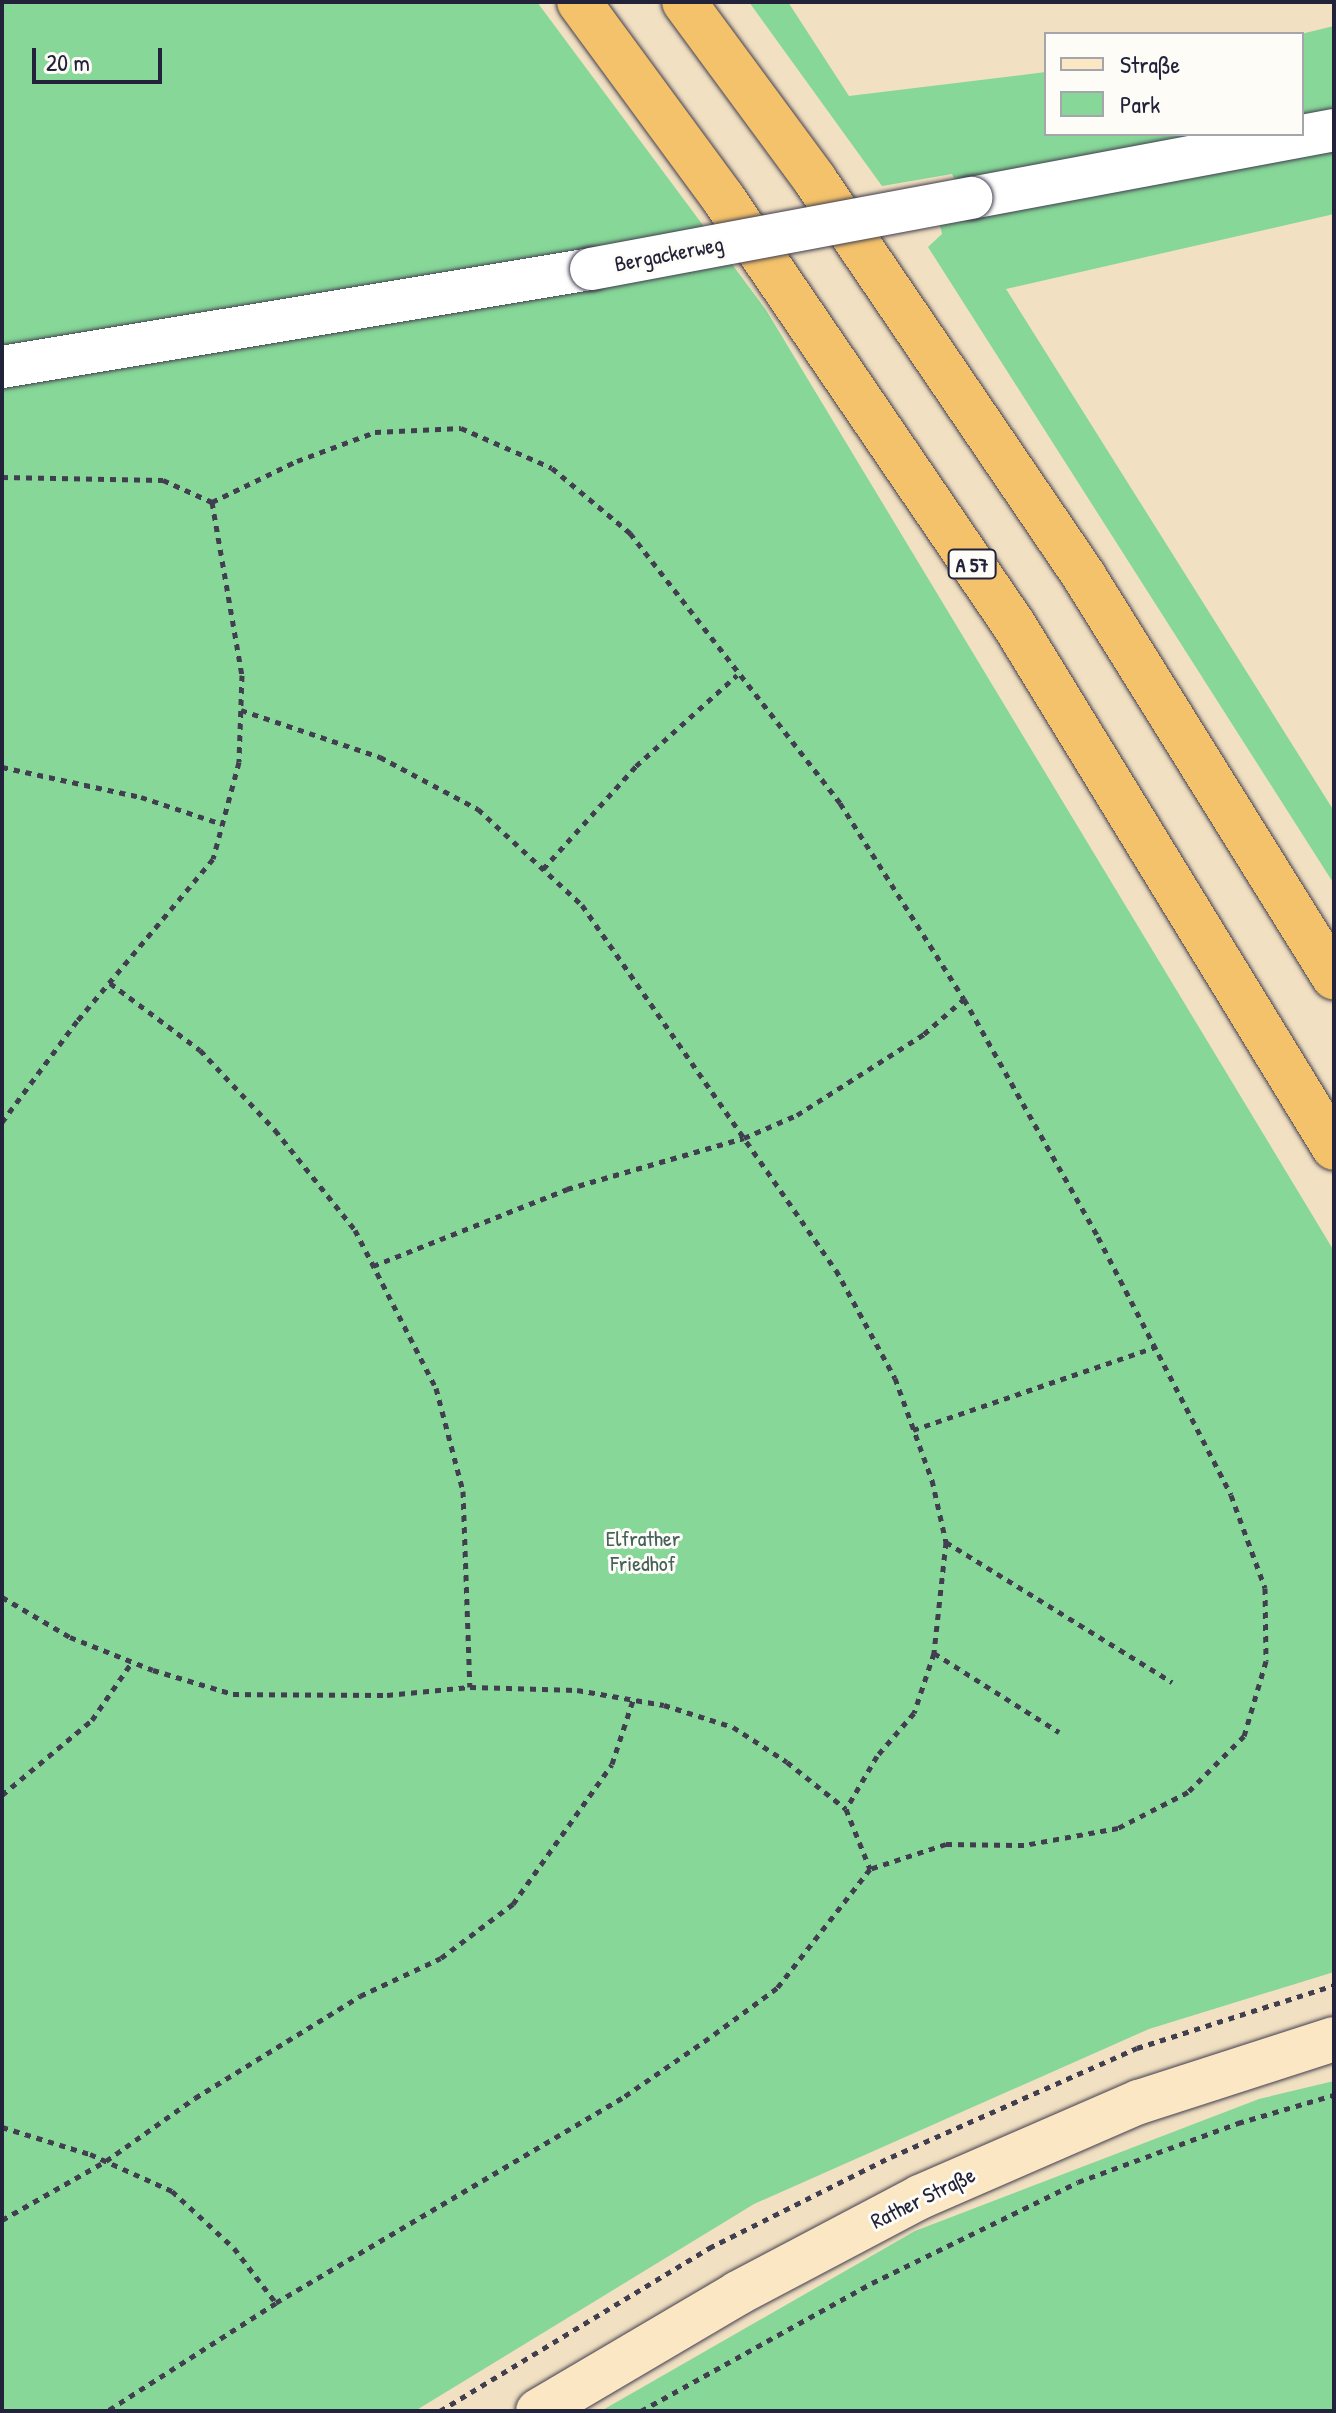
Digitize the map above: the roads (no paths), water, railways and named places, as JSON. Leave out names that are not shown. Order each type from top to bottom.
[{"type":"highway","name":"A 57","points":[[579,2],[723,198],[1014,625],[1334,1148]]},
{"type":"highway","points":[[684,2],[815,180],[1084,576],[1334,978]]},
{"type":"main road","name":"Rather Straße","points":[[538,2411],[738,2293],[920,2197],[1139,2102],[1334,2039]]},
{"type":"street","name":"Bergackerweg","points":[[1304,136],[1334,130]]},
{"type":"street","name":"Bergackerweg","points":[[2,367],[591,269],[1302,136]]},
{"type":"park label","name":"Elfrather Friedhof","points":[[643,1550]]}]
